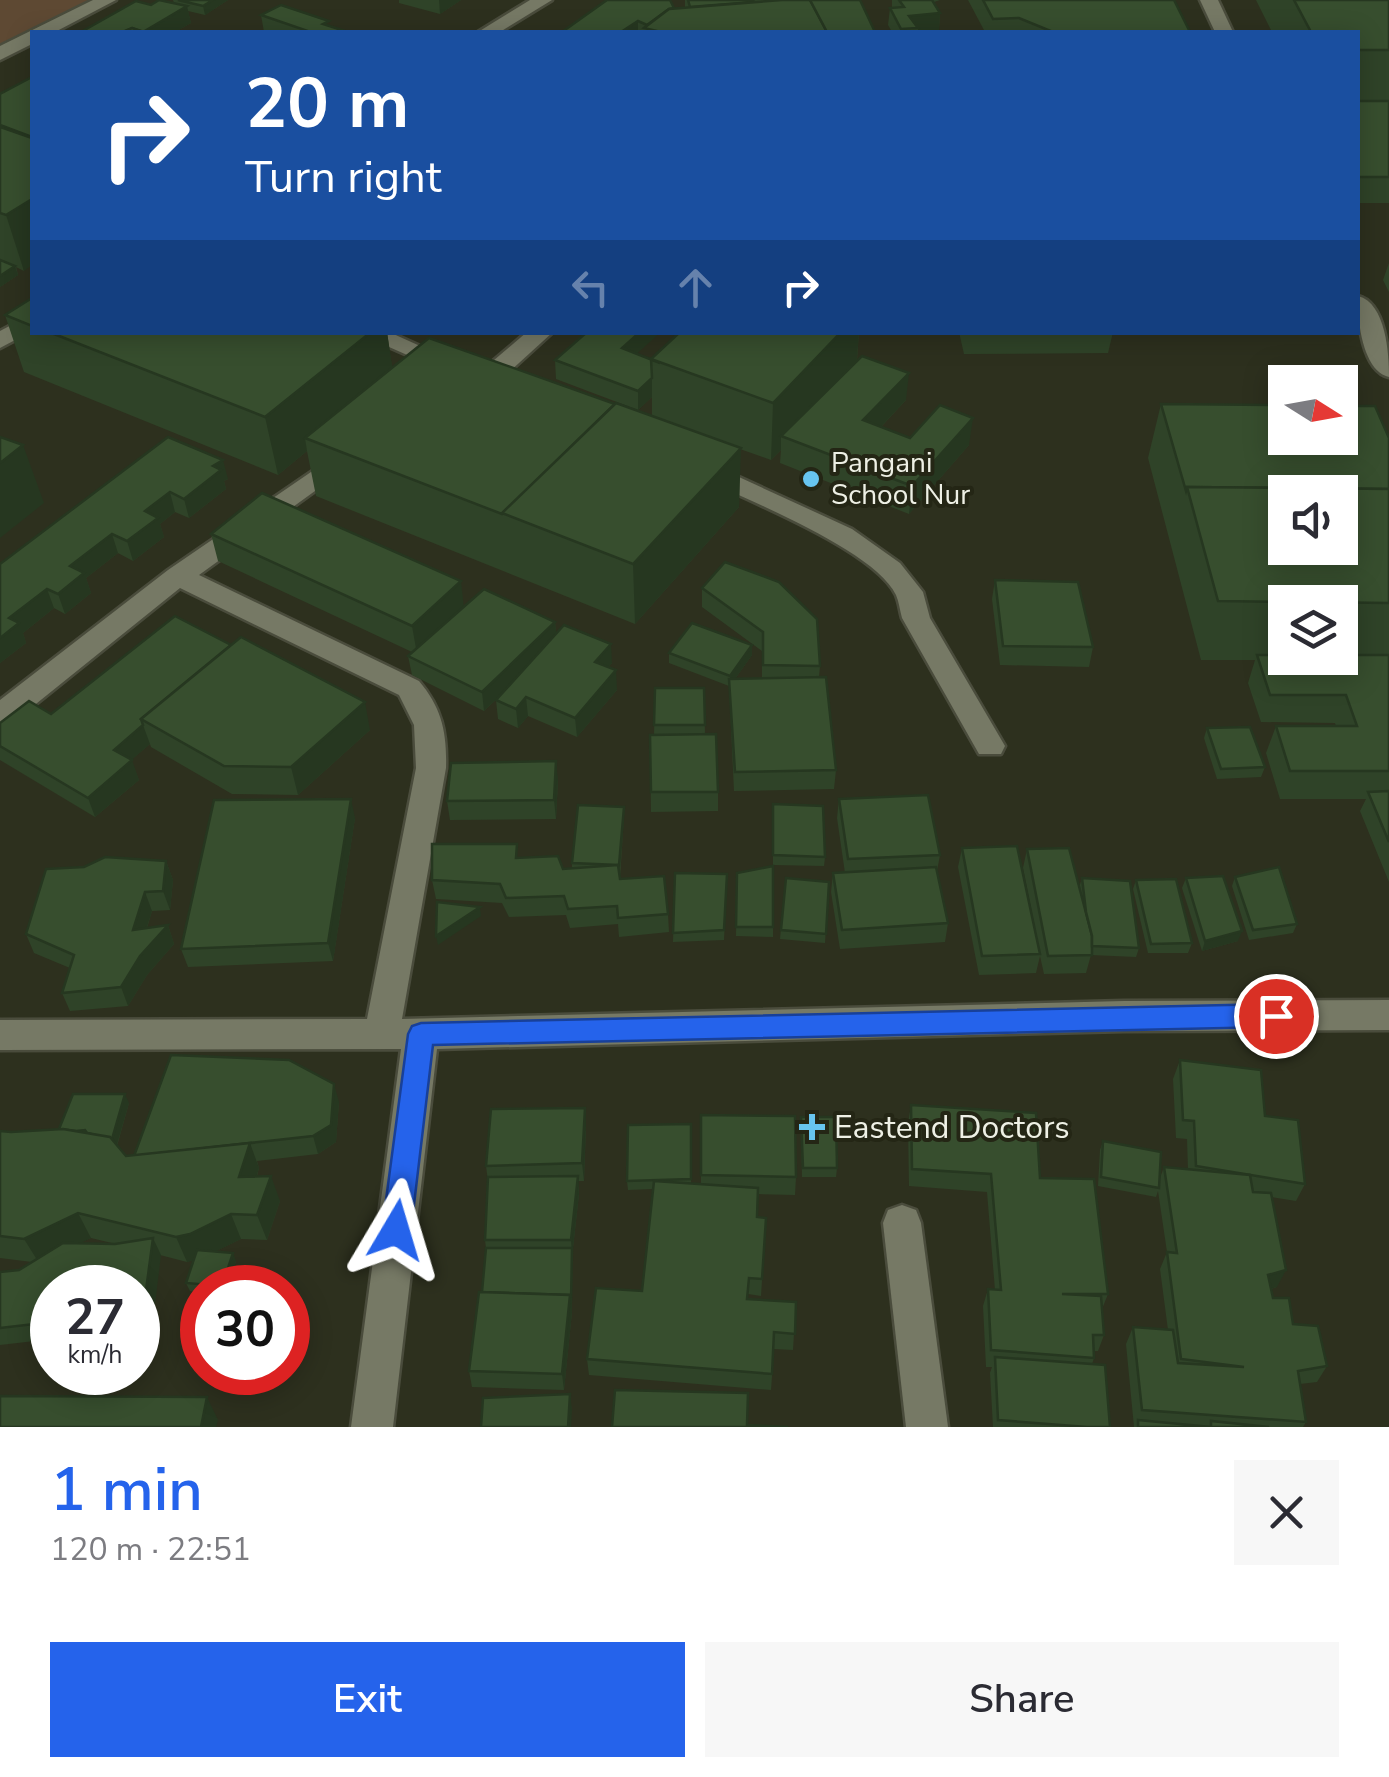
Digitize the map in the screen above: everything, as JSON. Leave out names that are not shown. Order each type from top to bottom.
[{"type":"street","points":[[46,30],[107,0]]},
{"type":"street","points":[[490,30],[543,0]]},
{"type":"street","points":[[1210,0],[1223,30]]},
{"type":"street","points":[[0,54],[30,38]]},
{"type":"street","points":[[1360,308],[1389,370]]},
{"type":"street","points":[[0,341],[30,322]]},
{"type":"street","points":[[374,335],[524,392]]},
{"type":"street","points":[[434,393],[478,374],[537,335]]},
{"type":"street","points":[[0,716],[178,576],[370,439]]},
{"type":"street","points":[[679,459],[770,497],[842,535],[890,569],[909,592],[916,618],[990,746]]},
{"type":"street","points":[[178,576],[409,688],[425,705],[432,726],[431,768],[382,1034]]},
{"type":"street","points":[[0,1035],[421,1034],[1124,1016],[1389,1015]]},
{"type":"street","points":[[372,1427],[421,1034]]},
{"type":"street","points":[[902,1223],[927,1427]]},
{"type":"shaded area","points":[[0,0],[107,0],[47,30],[30,30],[30,39],[0,54]]},
{"type":"building","points":[[159,0],[187,6],[146,30],[85,30],[136,1],[151,5]]},
{"type":"building","points":[[178,0],[213,0],[203,6]]},
{"type":"building","points":[[607,0],[670,0],[674,8],[647,25],[638,21],[624,30],[565,30]]},
{"type":"building","points":[[688,0],[753,0],[754,2],[690,7]]},
{"type":"building","points":[[810,0],[826,30],[644,28],[669,9]]},
{"type":"building","points":[[810,0],[860,0],[874,30],[826,30]]},
{"type":"building","points":[[899,0],[932,0],[940,13],[909,16],[918,28],[901,29],[890,8],[904,7]]},
{"type":"building","points":[[983,0],[1174,0],[1189,30],[1048,30],[1019,18],[993,19]]},
{"type":"building","points":[[1294,0],[1389,0],[1389,50],[1360,50],[1360,30],[1310,30]]},
{"type":"building","points":[[281,5],[329,21],[323,24],[342,30],[305,30],[261,15]]},
{"type":"building","points":[[30,78],[30,136],[0,125],[0,94]]},
{"type":"building","points":[[1360,101],[1389,101],[1389,177],[1360,177]]},
{"type":"building","points":[[0,127],[30,137],[30,200],[6,215],[0,213]]},
{"type":"building","points":[[0,260],[15,266],[0,276]]},
{"type":"building","points":[[30,299],[30,325],[5,315]]},
{"type":"building","points":[[57,335],[367,335],[265,417]]},
{"type":"building","points":[[584,335],[637,335],[622,348],[651,359],[652,378],[638,391],[555,360]]},
{"type":"building","points":[[677,335],[838,335],[773,403],[651,359]]},
{"type":"building","points":[[429,338],[615,404],[502,514],[305,438]]},
{"type":"building","points":[[862,356],[909,373],[863,420],[910,438],[940,405],[973,418],[912,486],[781,436]]},
{"type":"building","points":[[616,403],[741,448],[633,564],[502,513]]},
{"type":"building","points":[[1161,404],[1268,405],[1268,455],[1358,455],[1358,406],[1375,406],[1389,438],[1389,489],[1358,489],[1358,475],[1268,475],[1268,488],[1187,487],[1186,491]]},
{"type":"building","points":[[0,437],[23,445],[0,463]]},
{"type":"building","points":[[168,437],[223,460],[213,466],[221,470],[184,499],[170,492],[145,511],[158,518],[127,541],[112,534],[70,566],[84,573],[58,594],[47,589],[9,618],[19,623],[0,638],[0,564]]},
{"type":"building","points":[[1187,487],[1268,488],[1268,565],[1358,565],[1358,489],[1389,489],[1389,603],[1358,603],[1358,585],[1268,585],[1268,602],[1218,601]]},
{"type":"building","points":[[262,493],[461,581],[412,626],[211,534]]},
{"type":"building","points":[[725,562],[779,582],[817,619],[820,666],[763,665],[763,632],[702,588]]},
{"type":"building","points":[[995,580],[1078,582],[1093,647],[1003,646]]},
{"type":"building","points":[[484,589],[555,622],[482,692],[408,656]]},
{"type":"building","points":[[175,616],[231,645],[141,719],[143,725],[114,750],[132,760],[88,798],[0,746],[0,723],[29,701],[51,714]]},
{"type":"building","points":[[692,623],[752,645],[730,676],[669,653]]},
{"type":"building","points":[[564,625],[611,644],[595,662],[616,670],[575,718],[526,697],[516,709],[496,700]]},
{"type":"building","points":[[241,637],[365,702],[291,767],[224,766],[141,719]]},
{"type":"building","points":[[1257,655],[1268,655],[1268,675],[1358,675],[1358,655],[1389,655],[1389,771],[1290,771],[1276,726],[1357,726],[1346,695],[1270,695]]},
{"type":"building","points":[[826,677],[836,770],[735,772],[729,679]]},
{"type":"building","points":[[655,688],[704,688],[705,725],[654,725]]},
{"type":"building","points":[[1250,727],[1265,767],[1221,769],[1207,728]]},
{"type":"building","points":[[716,734],[718,792],[651,792],[650,735]]},
{"type":"building","points":[[556,761],[554,800],[447,801],[451,763]]},
{"type":"building","points":[[1389,791],[1389,842],[1368,792]]},
{"type":"building","points":[[928,795],[940,855],[848,859],[839,799]]},
{"type":"building","points":[[351,799],[328,943],[181,949],[214,800]]},
{"type":"building","points":[[773,804],[823,806],[825,857],[773,855]]},
{"type":"building","points":[[578,805],[624,807],[619,865],[572,863]]},
{"type":"building","points":[[432,844],[517,844],[516,858],[558,856],[563,869],[618,865],[620,879],[664,876],[668,914],[618,918],[617,906],[568,909],[564,896],[506,898],[500,884],[432,880]]},
{"type":"building","points":[[1017,846],[1040,954],[982,956],[962,848]]},
{"type":"building","points":[[1069,848],[1092,936],[1092,955],[1048,956],[1027,849]]},
{"type":"building","points":[[105,857],[166,861],[163,891],[145,892],[133,930],[168,925],[140,956],[121,987],[62,993],[74,955],[26,934],[46,869],[84,867]]},
{"type":"building","points":[[773,866],[773,927],[736,927],[737,873]]},
{"type":"building","points":[[936,867],[948,923],[842,930],[833,873]]},
{"type":"building","points":[[1279,867],[1297,924],[1253,930],[1235,877]]},
{"type":"building","points":[[675,873],[727,874],[724,930],[673,933]]},
{"type":"building","points":[[1223,876],[1242,931],[1205,941],[1186,878]]},
{"type":"building","points":[[786,878],[829,882],[826,934],[781,930]]},
{"type":"building","points":[[1082,878],[1130,881],[1139,948],[1092,946]]},
{"type":"building","points":[[1176,879],[1192,943],[1151,944],[1136,880]]},
{"type":"building","points":[[437,902],[480,907],[436,936]]},
{"type":"building","points":[[171,1055],[289,1060],[334,1084],[331,1125],[313,1136],[134,1156]]},
{"type":"building","points":[[1180,1060],[1261,1070],[1265,1116],[1298,1120],[1305,1184],[1196,1166],[1194,1121],[1183,1120]]},
{"type":"building","points":[[73,1094],[125,1094],[112,1139],[85,1130],[59,1129]]},
{"type":"building","points":[[911,1105],[1036,1113],[1040,1178],[1094,1179],[1108,1294],[1062,1294],[1101,1296],[1104,1335],[1093,1335],[1094,1358],[991,1350],[988,1289],[1001,1290],[991,1174],[912,1169]]},
{"type":"building","points":[[585,1108],[582,1163],[486,1166],[491,1109]]},
{"type":"building","points":[[701,1115],[795,1116],[796,1177],[701,1175]]},
{"type":"building","points":[[801,1117],[836,1117],[837,1168],[803,1168]]},
{"type":"building","points":[[691,1124],[691,1179],[627,1181],[628,1125]]},
{"type":"building","points":[[63,1129],[110,1137],[126,1156],[250,1143],[239,1177],[271,1176],[257,1215],[231,1214],[190,1234],[176,1237],[78,1213],[24,1239],[0,1236],[0,1131]]},
{"type":"building","points":[[1103,1141],[1161,1152],[1159,1188],[1101,1177]]},
{"type":"building","points":[[1164,1167],[1250,1175],[1253,1192],[1271,1193],[1286,1270],[1268,1275],[1273,1298],[1289,1298],[1293,1324],[1318,1326],[1327,1366],[1298,1371],[1306,1422],[1142,1410],[1133,1327],[1173,1330],[1178,1363],[1244,1367],[1181,1359],[1167,1252],[1177,1253]]},
{"type":"building","points":[[578,1176],[571,1240],[485,1240],[488,1177]]},
{"type":"building","points":[[654,1181],[758,1188],[757,1217],[766,1218],[762,1279],[749,1278],[747,1299],[796,1302],[795,1334],[774,1332],[772,1374],[587,1359],[596,1288],[642,1291]]},
{"type":"building","points":[[153,1238],[149,1265],[30,1265],[30,1325],[0,1328],[0,1272],[19,1270],[63,1243],[115,1244]]},
{"type":"building","points":[[486,1248],[572,1248],[571,1303],[570,1295],[482,1292]]},
{"type":"building","points":[[197,1250],[233,1253],[229,1265],[192,1265]]},
{"type":"building","points":[[479,1292],[570,1295],[562,1374],[469,1371]]},
{"type":"building","points":[[995,1357],[1105,1365],[1110,1427],[998,1420]]},
{"type":"building","points":[[615,1390],[748,1393],[747,1425],[788,1427],[612,1427]]},
{"type":"building","points":[[570,1394],[568,1427],[481,1427],[483,1398]]},
{"type":"building","points":[[0,1396],[207,1397],[201,1427],[0,1427]]},
{"type":"building","points":[[1138,1420],[1211,1427],[1138,1427]]},
{"type":"building","points":[[1211,1421],[1269,1427],[1211,1427]]},
{"type":"place","name":"Pangani School Nur","points":[[811,479]]},
{"type":"place","name":"Eastend Doctors","points":[[812,1127]]},
{"type":"route","points":[[396,1230],[421,1034],[1124,1016],[1276,1016]]}]
